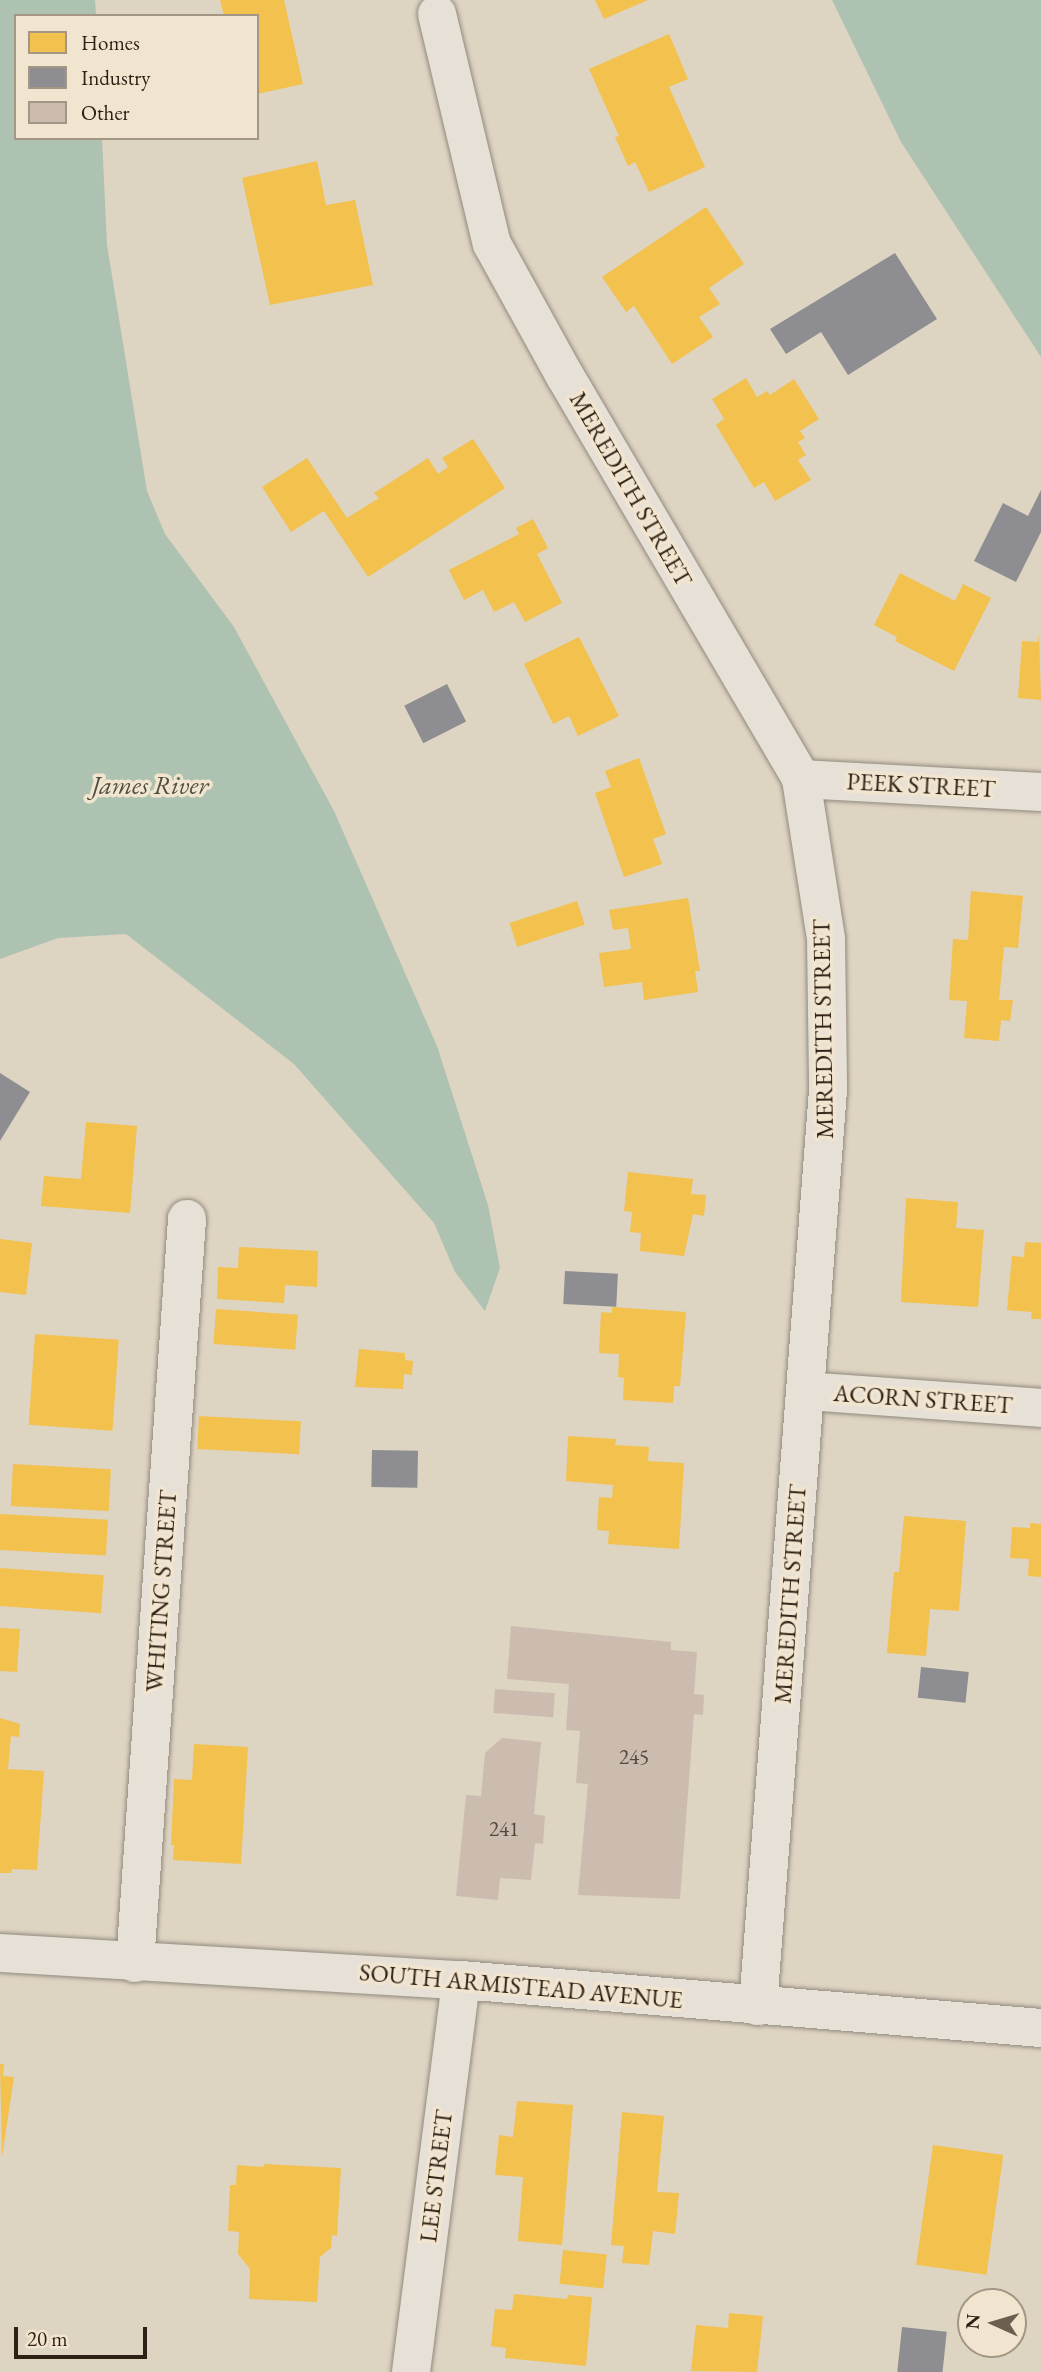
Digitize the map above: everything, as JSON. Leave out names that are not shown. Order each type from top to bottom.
[{"type":"street","name":"MEREDITH STREET","points":[[437,14],[492,244],[565,376],[801,779],[826,939],[828,1090],[758,2006]]},
{"type":"street","name":"PEEK STREET","points":[[801,779],[1041,792]]},
{"type":"street","name":"WHITING STREET","points":[[135,1963],[187,1219]]},
{"type":"street","name":"ACORN STREET","points":[[806,1391],[1041,1408]]},
{"type":"street","name":"SOUTH ARMISTEAD AVENUE","points":[[0,1953],[461,1980],[1041,2028]]},
{"type":"street","name":"LEE STREET","points":[[411,2372],[461,1980]]},
{"type":"water","name":"James River","points":[[0,0],[95,0],[96,14],[14,14],[14,140],[102,140],[107,245],[147,491],[165,534],[234,627],[334,811],[437,1046],[488,1205],[500,1268],[485,1311],[455,1272],[434,1223],[294,1064],[126,934],[58,938],[0,959]]},
{"type":"water","points":[[832,0],[1041,0],[1041,357],[901,142]]},
{"type":"building: Homes","points":[[220,0],[284,0],[303,84],[259,94],[259,14],[224,14]]},
{"type":"building: Homes","points":[[595,0],[648,0],[604,19]]},
{"type":"building: Homes","points":[[669,34],[688,79],[669,87],[705,167],[649,192],[635,162],[628,166],[615,137],[619,136],[589,69]]},
{"type":"building: Homes","points":[[317,161],[326,205],[355,200],[373,285],[270,305],[242,178]]},
{"type":"building: Homes","points":[[706,207],[744,264],[709,288],[720,304],[699,317],[713,337],[672,364],[634,306],[626,312],[602,277]]},
{"type":"building: Homes","points":[[746,378],[757,397],[767,391],[770,395],[794,379],[819,419],[800,431],[805,438],[798,442],[806,455],[798,460],[811,480],[775,501],[764,482],[754,488],[716,425],[724,419],[712,399]]},
{"type":"building: Homes","points":[[473,439],[505,488],[368,577],[324,511],[291,532],[262,487],[307,458],[347,518],[379,498],[374,493],[428,458],[438,474],[448,467],[442,458]]},
{"type":"building: Homes","points":[[533,519],[548,548],[537,554],[562,603],[525,622],[514,602],[494,612],[483,590],[464,600],[449,570],[519,534],[516,528]]},
{"type":"building: Homes","points":[[900,573],[955,601],[963,584],[991,598],[954,671],[895,641],[897,637],[874,625]]},
{"type":"building: Homes","points":[[1039,633],[1041,700],[1018,698],[1022,641],[1038,642]]},
{"type":"building: Homes","points":[[579,637],[619,716],[578,736],[569,716],[553,724],[524,664]]},
{"type":"building: Homes","points":[[639,758],[666,834],[653,839],[662,864],[624,877],[595,793],[611,787],[605,771]]},
{"type":"building: Homes","points":[[971,891],[1023,896],[1018,948],[1004,947],[999,1000],[1013,1000],[1010,1021],[1001,1020],[999,1041],[964,1038],[967,1001],[949,1000],[953,939],[968,940]]},
{"type":"building: Homes","points":[[688,898],[700,971],[695,971],[698,992],[644,1000],[642,982],[604,987],[599,953],[631,949],[628,928],[613,930],[609,910]]},
{"type":"building: Homes","points":[[577,901],[585,925],[517,947],[509,923]]},
{"type":"building: Homes","points":[[86,1122],[137,1126],[130,1213],[41,1206],[44,1176],[81,1179]]},
{"type":"building: Homes","points":[[628,1172],[693,1179],[691,1194],[706,1195],[704,1216],[693,1214],[684,1256],[640,1251],[641,1233],[630,1232],[632,1212],[624,1211]]},
{"type":"building: Homes","points":[[906,1198],[958,1202],[956,1228],[984,1230],[978,1307],[901,1302]]},
{"type":"building: Homes","points":[[0,1239],[32,1243],[26,1295],[0,1292]]},
{"type":"building: Homes","points":[[1025,1242],[1041,1243],[1041,1319],[1031,1319],[1032,1312],[1007,1310],[1012,1256],[1024,1257]]},
{"type":"building: Homes","points":[[239,1247],[318,1251],[317,1287],[285,1285],[284,1303],[217,1299],[218,1267],[238,1268]]},
{"type":"building: Homes","points":[[612,1307],[686,1312],[680,1386],[674,1386],[673,1403],[623,1400],[624,1378],[618,1377],[619,1354],[599,1353],[601,1312],[612,1313]]},
{"type":"building: Homes","points":[[216,1309],[298,1315],[295,1350],[214,1344]]},
{"type":"building: Homes","points":[[35,1334],[119,1340],[112,1431],[29,1425]]},
{"type":"building: Homes","points":[[359,1349],[405,1353],[405,1360],[413,1361],[412,1375],[404,1374],[403,1389],[355,1387]]},
{"type":"building: Homes","points":[[199,1416],[301,1421],[299,1454],[197,1449]]},
{"type":"building: Homes","points":[[568,1436],[616,1439],[615,1445],[649,1447],[648,1461],[684,1463],[679,1549],[608,1544],[609,1531],[597,1530],[599,1497],[612,1498],[613,1485],[566,1481]]},
{"type":"building: Homes","points":[[13,1464],[111,1469],[109,1511],[11,1506]]},
{"type":"building: Homes","points":[[0,1514],[108,1520],[106,1556],[0,1550]]},
{"type":"building: Homes","points":[[904,1516],[966,1521],[959,1611],[930,1609],[926,1656],[887,1653],[894,1572],[899,1572]]},
{"type":"building: Homes","points":[[1030,1523],[1041,1524],[1041,1577],[1028,1576],[1029,1559],[1010,1558],[1012,1527],[1030,1528]]},
{"type":"building: Homes","points":[[0,1568],[104,1575],[101,1613],[0,1606]]},
{"type":"building: Homes","points":[[0,1628],[20,1629],[17,1672],[0,1671]]},
{"type":"building: Homes","points":[[0,1718],[20,1724],[19,1737],[11,1736],[8,1769],[44,1771],[37,1870],[12,1869],[11,1873],[0,1873]]},
{"type":"building: Homes","points":[[194,1744],[248,1747],[241,1864],[173,1860],[174,1845],[171,1845],[174,1779],[192,1780]]},
{"type":"building: Homes","points":[[0,2064],[4,2064],[3,2076],[14,2077],[2,2157]]},
{"type":"building: Homes","points":[[517,2101],[573,2105],[562,2245],[518,2241],[523,2177],[495,2175],[499,2135],[513,2137]]},
{"type":"building: Homes","points":[[622,2112],[664,2116],[657,2192],[679,2193],[675,2234],[653,2231],[649,2265],[622,2263],[624,2246],[611,2245]]},
{"type":"building: Homes","points":[[933,2145],[1003,2155],[986,2275],[916,2265]]},
{"type":"building: Homes","points":[[264,2164],[341,2168],[337,2236],[332,2235],[331,2248],[320,2257],[317,2302],[249,2299],[250,2269],[238,2254],[239,2232],[228,2231],[230,2185],[236,2185],[237,2165],[264,2167]]},
{"type":"building: Homes","points":[[563,2250],[607,2255],[603,2288],[559,2284]]},
{"type":"building: Homes","points":[[514,2294],[567,2299],[568,2295],[592,2297],[586,2366],[505,2358],[506,2348],[491,2346],[495,2309],[512,2310]]},
{"type":"building: Homes","points":[[729,2313],[763,2316],[757,2372],[691,2371],[696,2325],[728,2328]]},
{"type":"building: Industry","points":[[895,253],[937,319],[848,375],[821,332],[786,354],[770,329]]},
{"type":"building: Industry","points":[[1041,490],[1041,532],[1016,582],[974,561],[1003,503],[1028,516]]},
{"type":"building: Industry","points":[[447,684],[466,721],[423,743],[404,706]]},
{"type":"building: Industry","points":[[0,1073],[30,1092],[0,1141]]},
{"type":"building: Industry","points":[[565,1271],[618,1274],[616,1307],[563,1304]]},
{"type":"building: Industry","points":[[372,1450],[418,1451],[417,1488],[371,1487]]},
{"type":"building: Industry","points":[[921,1667],[969,1672],[965,1703],[918,1698]]},
{"type":"building: Industry","points":[[902,2327],[947,2332],[943,2372],[897,2372]]},
{"type":"building: Other","points":[[511,1626],[671,1642],[671,1650],[697,1652],[694,1694],[704,1695],[703,1715],[694,1714],[680,1899],[578,1895],[588,1784],[576,1783],[580,1731],[566,1730],[569,1684],[507,1679]]},
{"type":"building: Other","points":[[495,1689],[555,1693],[553,1717],[493,1713]]},
{"type":"building: Other","points":[[502,1738],[541,1742],[534,1814],[545,1816],[543,1844],[535,1843],[531,1880],[500,1878],[498,1900],[456,1896],[466,1795],[481,1796],[485,1753]]}]
